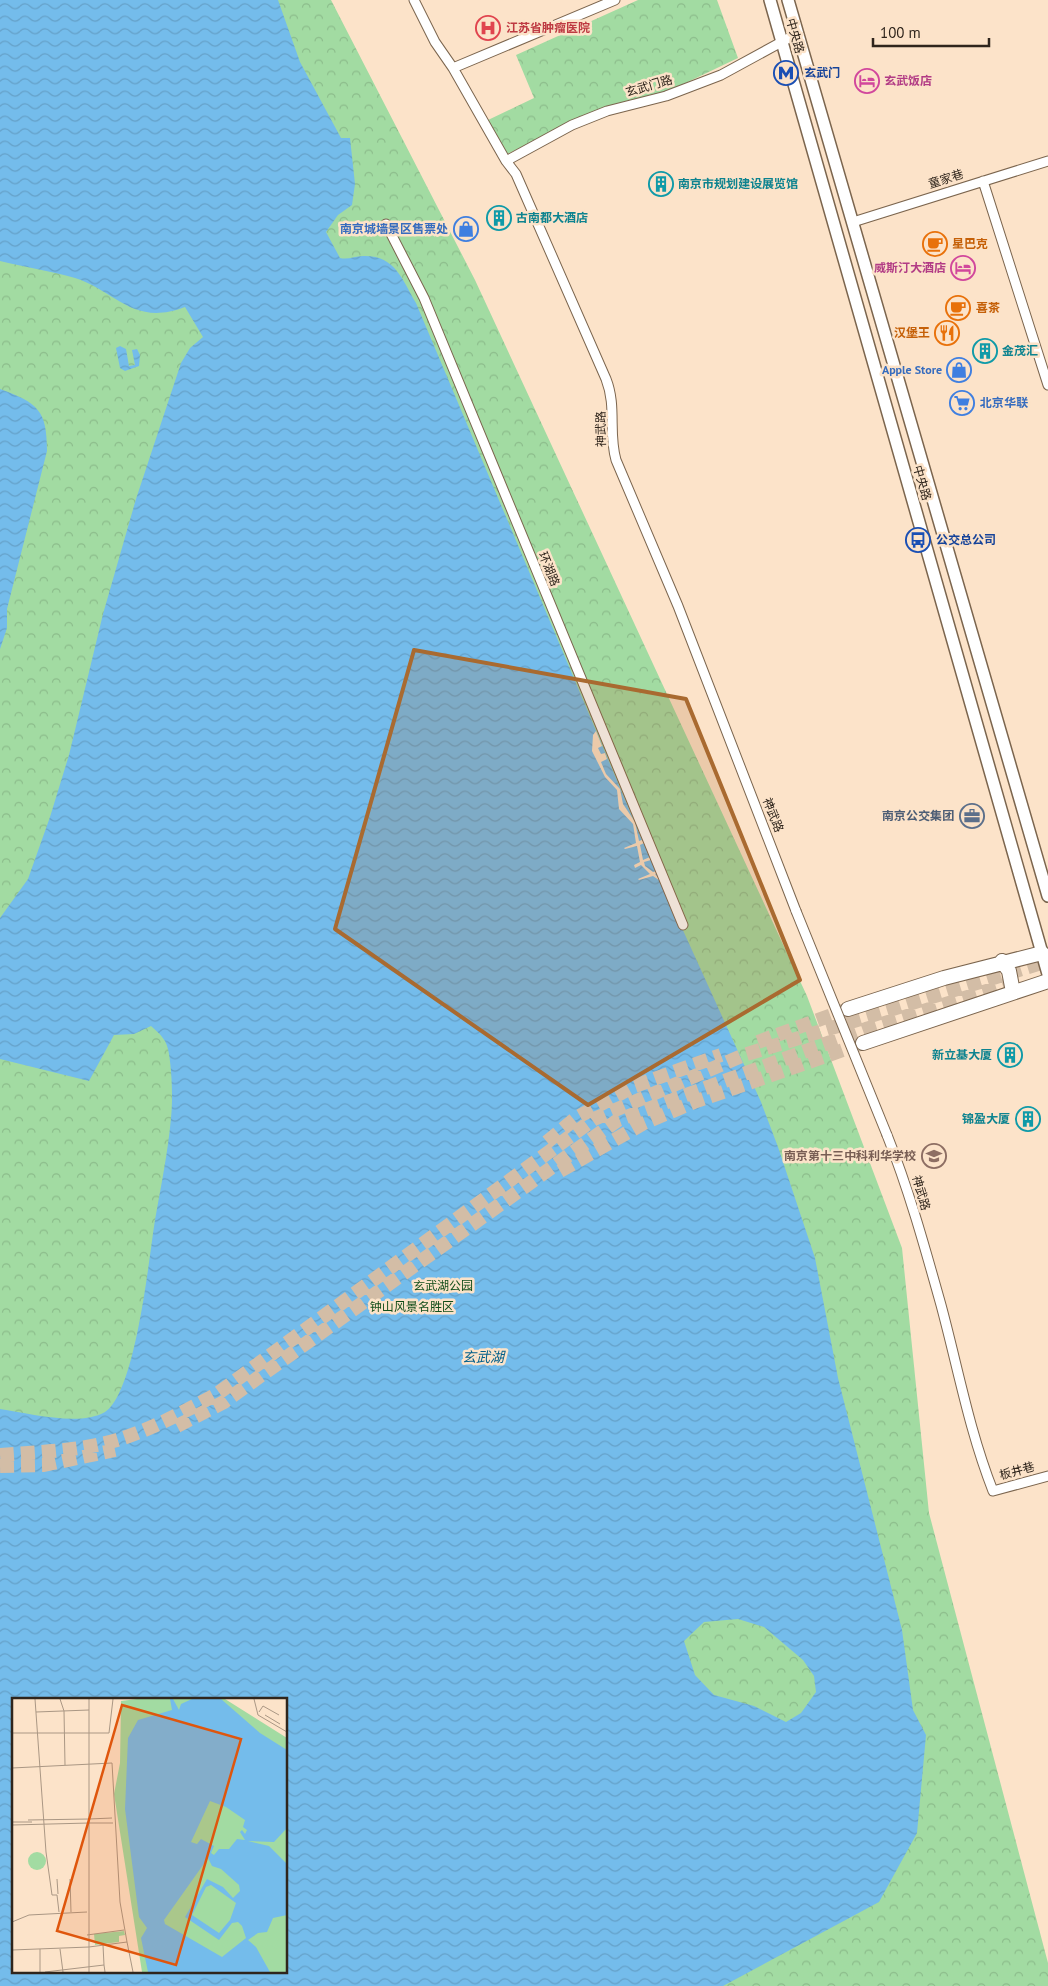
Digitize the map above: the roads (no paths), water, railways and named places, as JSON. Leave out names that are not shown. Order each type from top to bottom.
[{"type":"highway","points":[[848,1009],[1002,961],[1045,952]]},
{"type":"highway","points":[[1002,961],[1009,971],[1013,992]]},
{"type":"highway","points":[[863,1043],[1048,981]]},
{"type":"main road","name":"中央路","points":[[770,0],[1045,952],[1048,974]]},
{"type":"main road","name":"中央路","points":[[788,0],[1048,896]]},
{"type":"street","name":"神武路","points":[[414,0],[435,42],[506,161],[516,174],[606,379],[613,399],[612,438],[616,460],[685,624],[796,911],[903,1175],[941,1306],[976,1443],[993,1491]]},
{"type":"street","points":[[452,68],[614,0]]},
{"type":"street","name":"玄武门路","points":[[506,161],[572,125],[607,111],[666,96],[721,75],[798,33]]},
{"type":"street","name":"童家巷","points":[[852,222],[1048,160]]},
{"type":"street","points":[[982,181],[1048,386]]},
{"type":"street","name":"环湖路","points":[[386,224],[424,298],[683,926]]},
{"type":"street","name":"板井巷","points":[[993,1491],[1048,1476]]},
{"type":"water","name":"玄武湖","points":[[0,0],[278,0],[300,62],[341,138],[350,138],[355,184],[352,205],[338,215],[326,232],[340,258],[374,257],[390,264],[402,277],[416,303],[642,840],[761,1102],[815,1258],[838,1378],[902,1630],[913,1710],[926,1735],[917,1833],[879,1902],[723,1986],[0,1986],[0,1409],[54,1418],[82,1418],[105,1412],[116,1400],[133,1352],[145,1292],[168,1144],[172,1094],[171,1069],[167,1045],[151,1026],[134,1034],[114,1035],[89,1081],[0,1059],[0,918],[28,879],[50,817],[69,755],[103,614],[136,499],[181,363],[190,348],[203,337],[185,307],[167,312],[152,313],[138,310],[89,284],[57,273],[0,261]],"holes":[[[738,1619],[764,1627],[803,1660],[814,1676],[816,1692],[801,1713],[786,1722],[754,1706],[714,1695],[695,1675],[684,1641],[704,1622]]]},
{"type":"water","points":[[120,346],[126,349],[129,366],[135,365],[132,350],[137,349],[140,355],[139,366],[125,371],[120,368],[116,348]]},
{"type":"water","points":[[0,389],[23,399],[38,410],[45,426],[47,451],[7,609],[7,628],[0,649]]},
{"type":"tunnel","points":[[0,1455],[74,1449],[103,1444],[130,1436],[156,1425],[217,1394],[594,1119],[744,1055],[1048,961]]},
{"type":"tunnel","points":[[177,1426],[224,1402],[618,1120],[866,1029],[1009,984]]},
{"type":"tunnel","points":[[758,1042],[848,1009]]},
{"type":"tunnel","points":[[560,1171],[644,1123],[694,1102],[863,1043]]},
{"type":"tunnel","points":[[547,1142],[576,1118],[632,1087],[721,1055]]},
{"type":"tunnel","points":[[0,1466],[44,1465],[115,1450]]},
{"type":"place","name":"江苏省肿瘤医院","points":[[488,28]]},
{"type":"place","name":"玄武门","points":[[786,73]]},
{"type":"place","name":"玄武饭店","points":[[867,81]]},
{"type":"place","name":"南京市规划建设展览馆","points":[[661,184]]},
{"type":"place","name":"古南都大酒店","points":[[499,218]]},
{"type":"place","name":"南京城墙景区售票处","points":[[466,229]]},
{"type":"place","name":"星巴克","points":[[935,244]]},
{"type":"place","name":"威斯汀大酒店","points":[[963,268]]},
{"type":"place","name":"喜茶","points":[[958,308]]},
{"type":"place","name":"汉堡王","points":[[947,333]]},
{"type":"place","name":"金茂汇","points":[[985,351]]},
{"type":"place","name":"Apple Store","points":[[959,370]]},
{"type":"place","name":"北京华联","points":[[962,403]]},
{"type":"place","name":"公交总公司","points":[[918,540]]},
{"type":"place","name":"南京公交集团","points":[[972,816]]},
{"type":"place","name":"新立基大厦","points":[[1010,1055]]},
{"type":"place","name":"锦盈大厦","points":[[1028,1119]]},
{"type":"place","name":"南京第十三中科利华学校","points":[[934,1156]]},
{"type":"park label","name":"玄武湖公园","points":[[443,1286]]},
{"type":"park label","name":"钟山风景名胜区","points":[[412,1307]]}]
